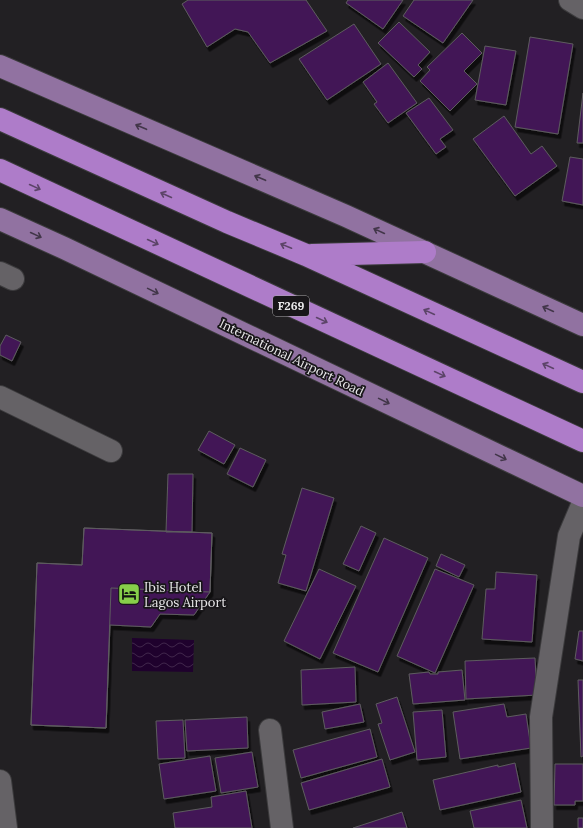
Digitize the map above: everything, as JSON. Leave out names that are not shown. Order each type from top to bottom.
[{"type":"highway","points":[[0,119],[227,222],[306,255],[583,382]]},
{"type":"highway","name":"F269","points":[[0,170],[583,441]]},
{"type":"highway","points":[[306,255],[425,252]]},
{"type":"main road","points":[[0,66],[339,212],[583,325]]},
{"type":"main road","name":"International Airport Road","points":[[0,219],[71,251],[583,496]]},
{"type":"street","points":[[570,0],[583,8]]},
{"type":"street","points":[[0,397],[111,450]]},
{"type":"street","points":[[542,828],[541,717],[583,503]]},
{"type":"street","points":[[270,730],[282,828]]},
{"type":"street","points":[[0,780],[6,828]]},
{"type":"water","points":[[132,638],[194,640],[193,672],[132,671]]},
{"type":"building","points":[[188,0],[306,0],[327,31],[270,63],[248,32],[235,29],[207,47],[182,4]]},
{"type":"building","points":[[348,0],[403,0],[383,29],[346,3]]},
{"type":"building","points":[[414,0],[473,0],[443,43],[403,16]]},
{"type":"building","points":[[399,22],[430,52],[418,65],[422,69],[414,77],[378,43]]},
{"type":"building","points":[[354,24],[381,64],[327,100],[299,59]]},
{"type":"building","points":[[462,33],[482,53],[464,71],[477,84],[450,111],[420,81],[430,70],[427,67]]},
{"type":"building","points":[[530,37],[573,44],[558,134],[515,127]]},
{"type":"building","points":[[485,46],[516,51],[506,105],[475,100]]},
{"type":"building","points":[[388,63],[417,103],[388,123],[374,104],[377,102],[363,82]]},
{"type":"building","points":[[583,93],[583,143],[577,143]]},
{"type":"building","points":[[429,98],[453,130],[440,139],[446,147],[436,154],[406,113]]},
{"type":"building","points":[[504,116],[531,154],[542,146],[557,166],[515,196],[473,139]]},
{"type":"building","points":[[570,157],[583,159],[583,205],[562,201]]},
{"type":"building","points":[[6,335],[21,342],[12,361],[0,355],[0,346]]},
{"type":"building","points":[[209,431],[235,445],[224,464],[198,450]]},
{"type":"building","points":[[240,448],[266,460],[253,487],[227,474]]},
{"type":"building","points":[[168,474],[193,474],[192,532],[166,532]]},
{"type":"building","points":[[302,488],[334,498],[306,591],[278,583],[286,555],[282,554]]},
{"type":"building","points":[[361,526],[376,533],[359,571],[343,564]]},
{"type":"building","points":[[84,528],[212,533],[210,592],[194,615],[160,614],[151,627],[110,625],[106,728],[31,725],[37,563],[82,565]]},
{"type":"building","points":[[84,528],[212,533],[210,592],[111,588],[106,728],[31,725],[37,563],[82,565]]},
{"type":"building","points":[[384,538],[428,558],[378,672],[333,653]]},
{"type":"building","points":[[441,554],[465,565],[459,577],[436,566]]},
{"type":"building","points":[[319,569],[356,586],[320,659],[284,641]]},
{"type":"building","points":[[435,569],[474,585],[435,673],[397,656]]},
{"type":"building","points":[[496,572],[537,575],[532,642],[482,639],[486,589],[495,589]]},
{"type":"building","points":[[579,631],[583,631],[583,661],[575,659]]},
{"type":"building","points":[[535,658],[537,695],[466,699],[465,661]]},
{"type":"building","points":[[355,667],[356,702],[302,705],[301,670]]},
{"type":"building","points":[[462,670],[465,700],[413,704],[409,674],[429,672],[430,674],[438,674],[438,672]]},
{"type":"building","points":[[578,680],[583,680],[583,756],[581,757]]},
{"type":"building","points":[[397,697],[415,752],[390,760],[378,724],[382,723],[376,704]]},
{"type":"building","points":[[360,704],[364,722],[325,729],[322,712]]},
{"type":"building","points":[[504,704],[507,717],[526,714],[531,748],[460,759],[453,712]]},
{"type":"building","points":[[442,710],[446,757],[417,760],[413,712]]},
{"type":"building","points":[[247,717],[248,748],[187,751],[185,720]]},
{"type":"building","points":[[183,720],[185,758],[158,759],[156,721]]},
{"type":"building","points":[[370,729],[377,757],[301,778],[293,750]]},
{"type":"building","points":[[252,752],[258,787],[221,793],[215,758]]},
{"type":"building","points":[[210,756],[216,791],[164,799],[159,764]]},
{"type":"building","points":[[382,759],[390,787],[309,810],[301,783]]},
{"type":"building","points":[[515,763],[521,792],[440,810],[433,780],[498,765],[498,767]]},
{"type":"building","points":[[555,764],[583,764],[583,801],[575,801],[575,805],[554,805]]},
{"type":"building","points":[[246,791],[252,828],[175,828],[173,813],[212,807],[211,797]]},
{"type":"building","points":[[521,800],[527,828],[474,828],[470,811]]},
{"type":"building","points":[[402,812],[407,828],[353,828]]},
{"type":"building","points":[[578,818],[583,818],[583,828],[578,828]]},
{"type":"place","name":"Ibis Hotel Lagos Airport","points":[[129,594]]}]
